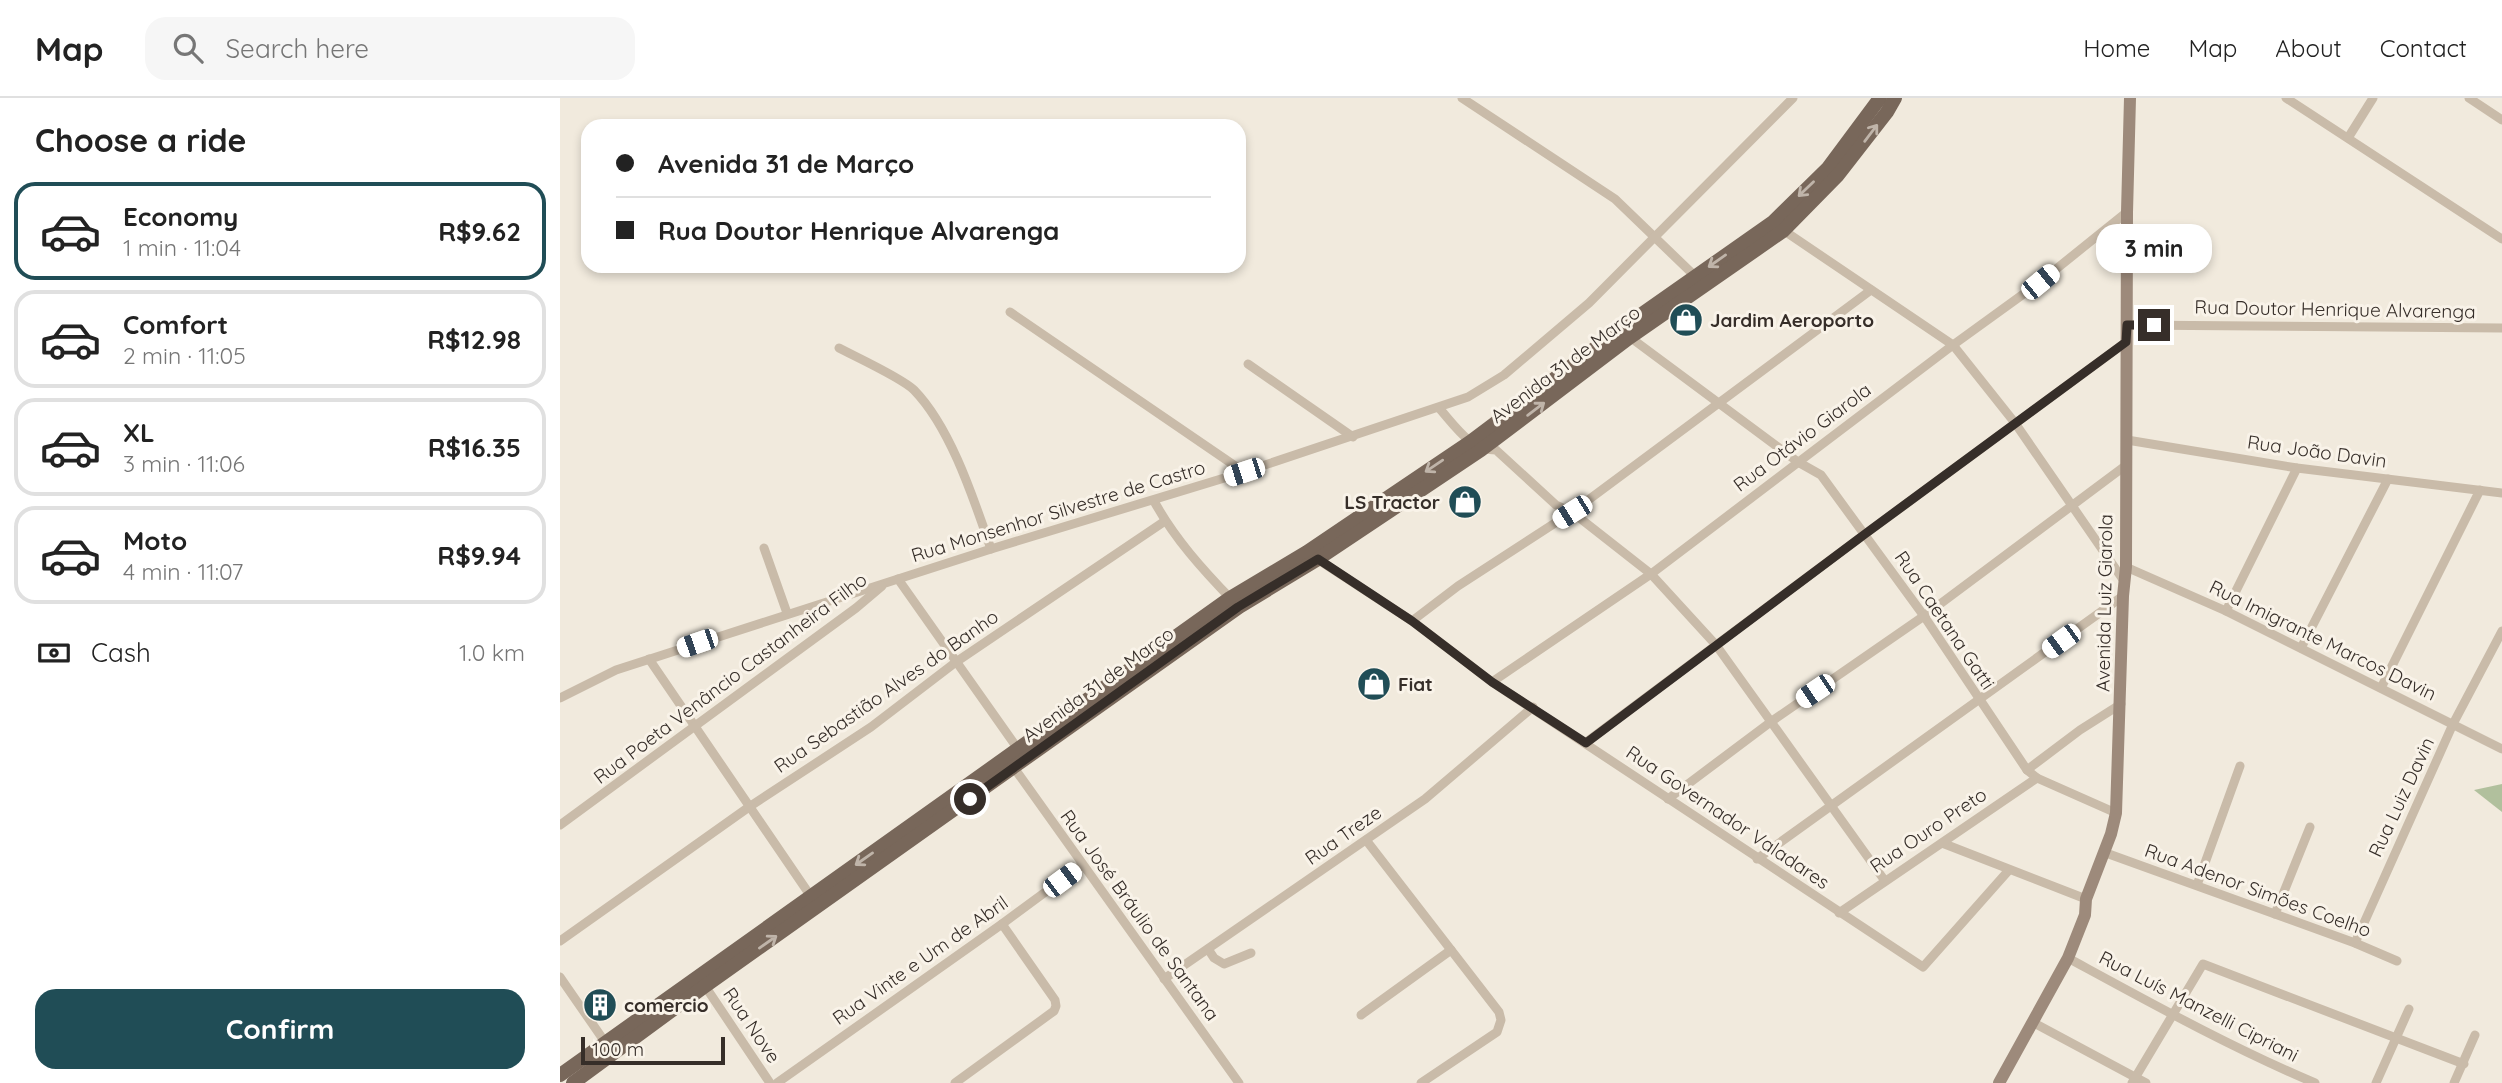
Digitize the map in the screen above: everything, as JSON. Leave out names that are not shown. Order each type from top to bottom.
[{"type":"main road","name":"Avenida 31 de Março","points":[[1833,172],[1880,98]]},
{"type":"main road","name":"Avenida 31 de Março","points":[[573,1083],[609,1048],[1234,602],[1312,556],[1476,446],[1626,333],[1778,226],[1833,172],[1887,112],[1895,98]]},
{"type":"main road","name":"Avenida 31 de Março","points":[[560,1075],[609,1048],[705,986],[814,901]]},
{"type":"street","points":[[1462,98],[1615,199],[1700,281]]},
{"type":"street","name":"Rua Monsenhor Silvestre de Castro","points":[[560,698],[616,670],[649,659],[992,549],[1154,501],[1468,397],[1504,375],[1589,303],[1793,98]]},
{"type":"street","name":"Avenida Luiz Giarola","points":[[1999,1083],[2068,958],[2085,915],[2086,899],[2106,853],[2116,813],[2126,567],[2130,98]]},
{"type":"street","points":[[2286,98],[2502,239]]},
{"type":"street","points":[[2347,138],[2373,98]]},
{"type":"street","points":[[2469,98],[2502,120]]},
{"type":"street","name":"Rua Otávio Giarola","points":[[1492,682],[1651,574],[2040,282],[2127,212]]},
{"type":"street","points":[[1778,226],[1953,345],[2015,423],[2124,582]]},
{"type":"street","points":[[1412,621],[1458,586],[1572,512],[1871,290]]},
{"type":"street","points":[[1010,312],[1244,472]]},
{"type":"street","name":"Rua Doutor Henrique Alvarenga","points":[[2127,325],[2502,328]]},
{"type":"street","name":"Rua Caetana Gatti","points":[[1626,333],[1798,462],[1821,475],[1924,616],[1978,701],[2027,770],[2038,778],[2116,813]]},
{"type":"street","points":[[1586,743],[2126,342]]},
{"type":"street","points":[[839,348],[912,388],[930,410],[968,484],[992,549]]},
{"type":"street","points":[[1248,365],[1353,437]]},
{"type":"street","points":[[1439,408],[1476,446],[1496,450],[1556,505],[1572,512],[1651,574],[1716,645],[1885,881]]},
{"type":"street","name":"Rua João Davin","points":[[2127,440],[2297,468],[2502,493]]},
{"type":"street","points":[[1668,799],[1772,721],[1924,616],[2125,466]]},
{"type":"street","points":[[2226,611],[2297,468]]},
{"type":"street","points":[[2301,648],[2388,479]]},
{"type":"street","points":[[2381,688],[2480,490]]},
{"type":"street","points":[[1154,501],[1165,521],[1197,562],[1234,602]]},
{"type":"street","name":"Rua Sebastião Alves do Banho","points":[[560,941],[749,807],[871,727],[956,662],[1165,521]]},
{"type":"street","points":[[764,548],[788,613]]},
{"type":"street","name":"Rua Governador Valadares","points":[[1312,556],[1412,621],[1492,682],[1923,967],[2009,870]]},
{"type":"street","name":"Rua Imigrante Marcos Davin","points":[[2126,567],[2226,611],[2502,749]]},
{"type":"street","name":"Rua José Bráulio de Santana","points":[[898,579],[956,662],[1082,864],[1239,1083]]},
{"type":"street","name":"Rua Poeta Venâncio Castanheira Filho","points":[[560,825],[856,608],[886,583]]},
{"type":"street","points":[[1757,859],[2123,596]]},
{"type":"street","name":"Rua Luiz Davin","points":[[2355,943],[2453,724],[2502,631]]},
{"type":"street","points":[[649,659],[814,901]]},
{"type":"street","points":[[2027,770],[2080,730],[2121,704]]},
{"type":"street","name":"Rua Treze","points":[[1164,979],[1425,799],[1533,707]]},
{"type":"street","points":[[2197,885],[2240,766]]},
{"type":"street","name":"Rua Ouro Preto","points":[[1839,913],[2038,778]]},
{"type":"street","points":[[2275,914],[2310,827]]},
{"type":"street","points":[[1366,840],[1499,1013],[1501,1026],[1497,1032],[1421,1083]]},
{"type":"street","points":[[1942,843],[2086,899]]},
{"type":"street","name":"Rua Adenor Simões Coelho","points":[[2106,853],[2355,943],[2397,961]]},
{"type":"street","name":"Rua Vinte e Um de Abril","points":[[777,1083],[1082,864]]},
{"type":"street","points":[[955,1083],[1054,1011],[1056,1006],[1055,1000],[1002,924]]},
{"type":"street","points":[[1208,949],[1214,958],[1224,964],[1251,953]]},
{"type":"street","points":[[1361,1014],[1451,950]]},
{"type":"street","name":"Rua Luís Manzelli Cipriani","points":[[2068,958],[2270,1065],[2315,1083]]},
{"type":"street","points":[[2134,1080],[2203,964],[2464,1064]]},
{"type":"street","points":[[560,977],[609,1048]]},
{"type":"street","name":"Rua Nove","points":[[705,986],[770,1083]]},
{"type":"street","points":[[2376,1083],[2409,1009]]},
{"type":"street","points":[[2034,1023],[2134,1080],[2146,1083]]},
{"type":"street","points":[[2454,1083],[2476,1035]]},
{"type":"green space","points":[[2502,784],[2502,812],[2474,790]]},
{"type":"place","name":"Jardim Aeroporto","points":[[1686,320]]},
{"type":"place","name":"LS Tractor","points":[[1465,502]]},
{"type":"place","name":"Fiat","points":[[1374,684]]},
{"type":"place","name":"comercio","points":[[600,1005]]},
{"type":"route","points":[[970,799],[1238,607],[1318,559],[1412,621],[1492,682],[1586,743],[2126,342],[2127,325],[2154,325]]}]
